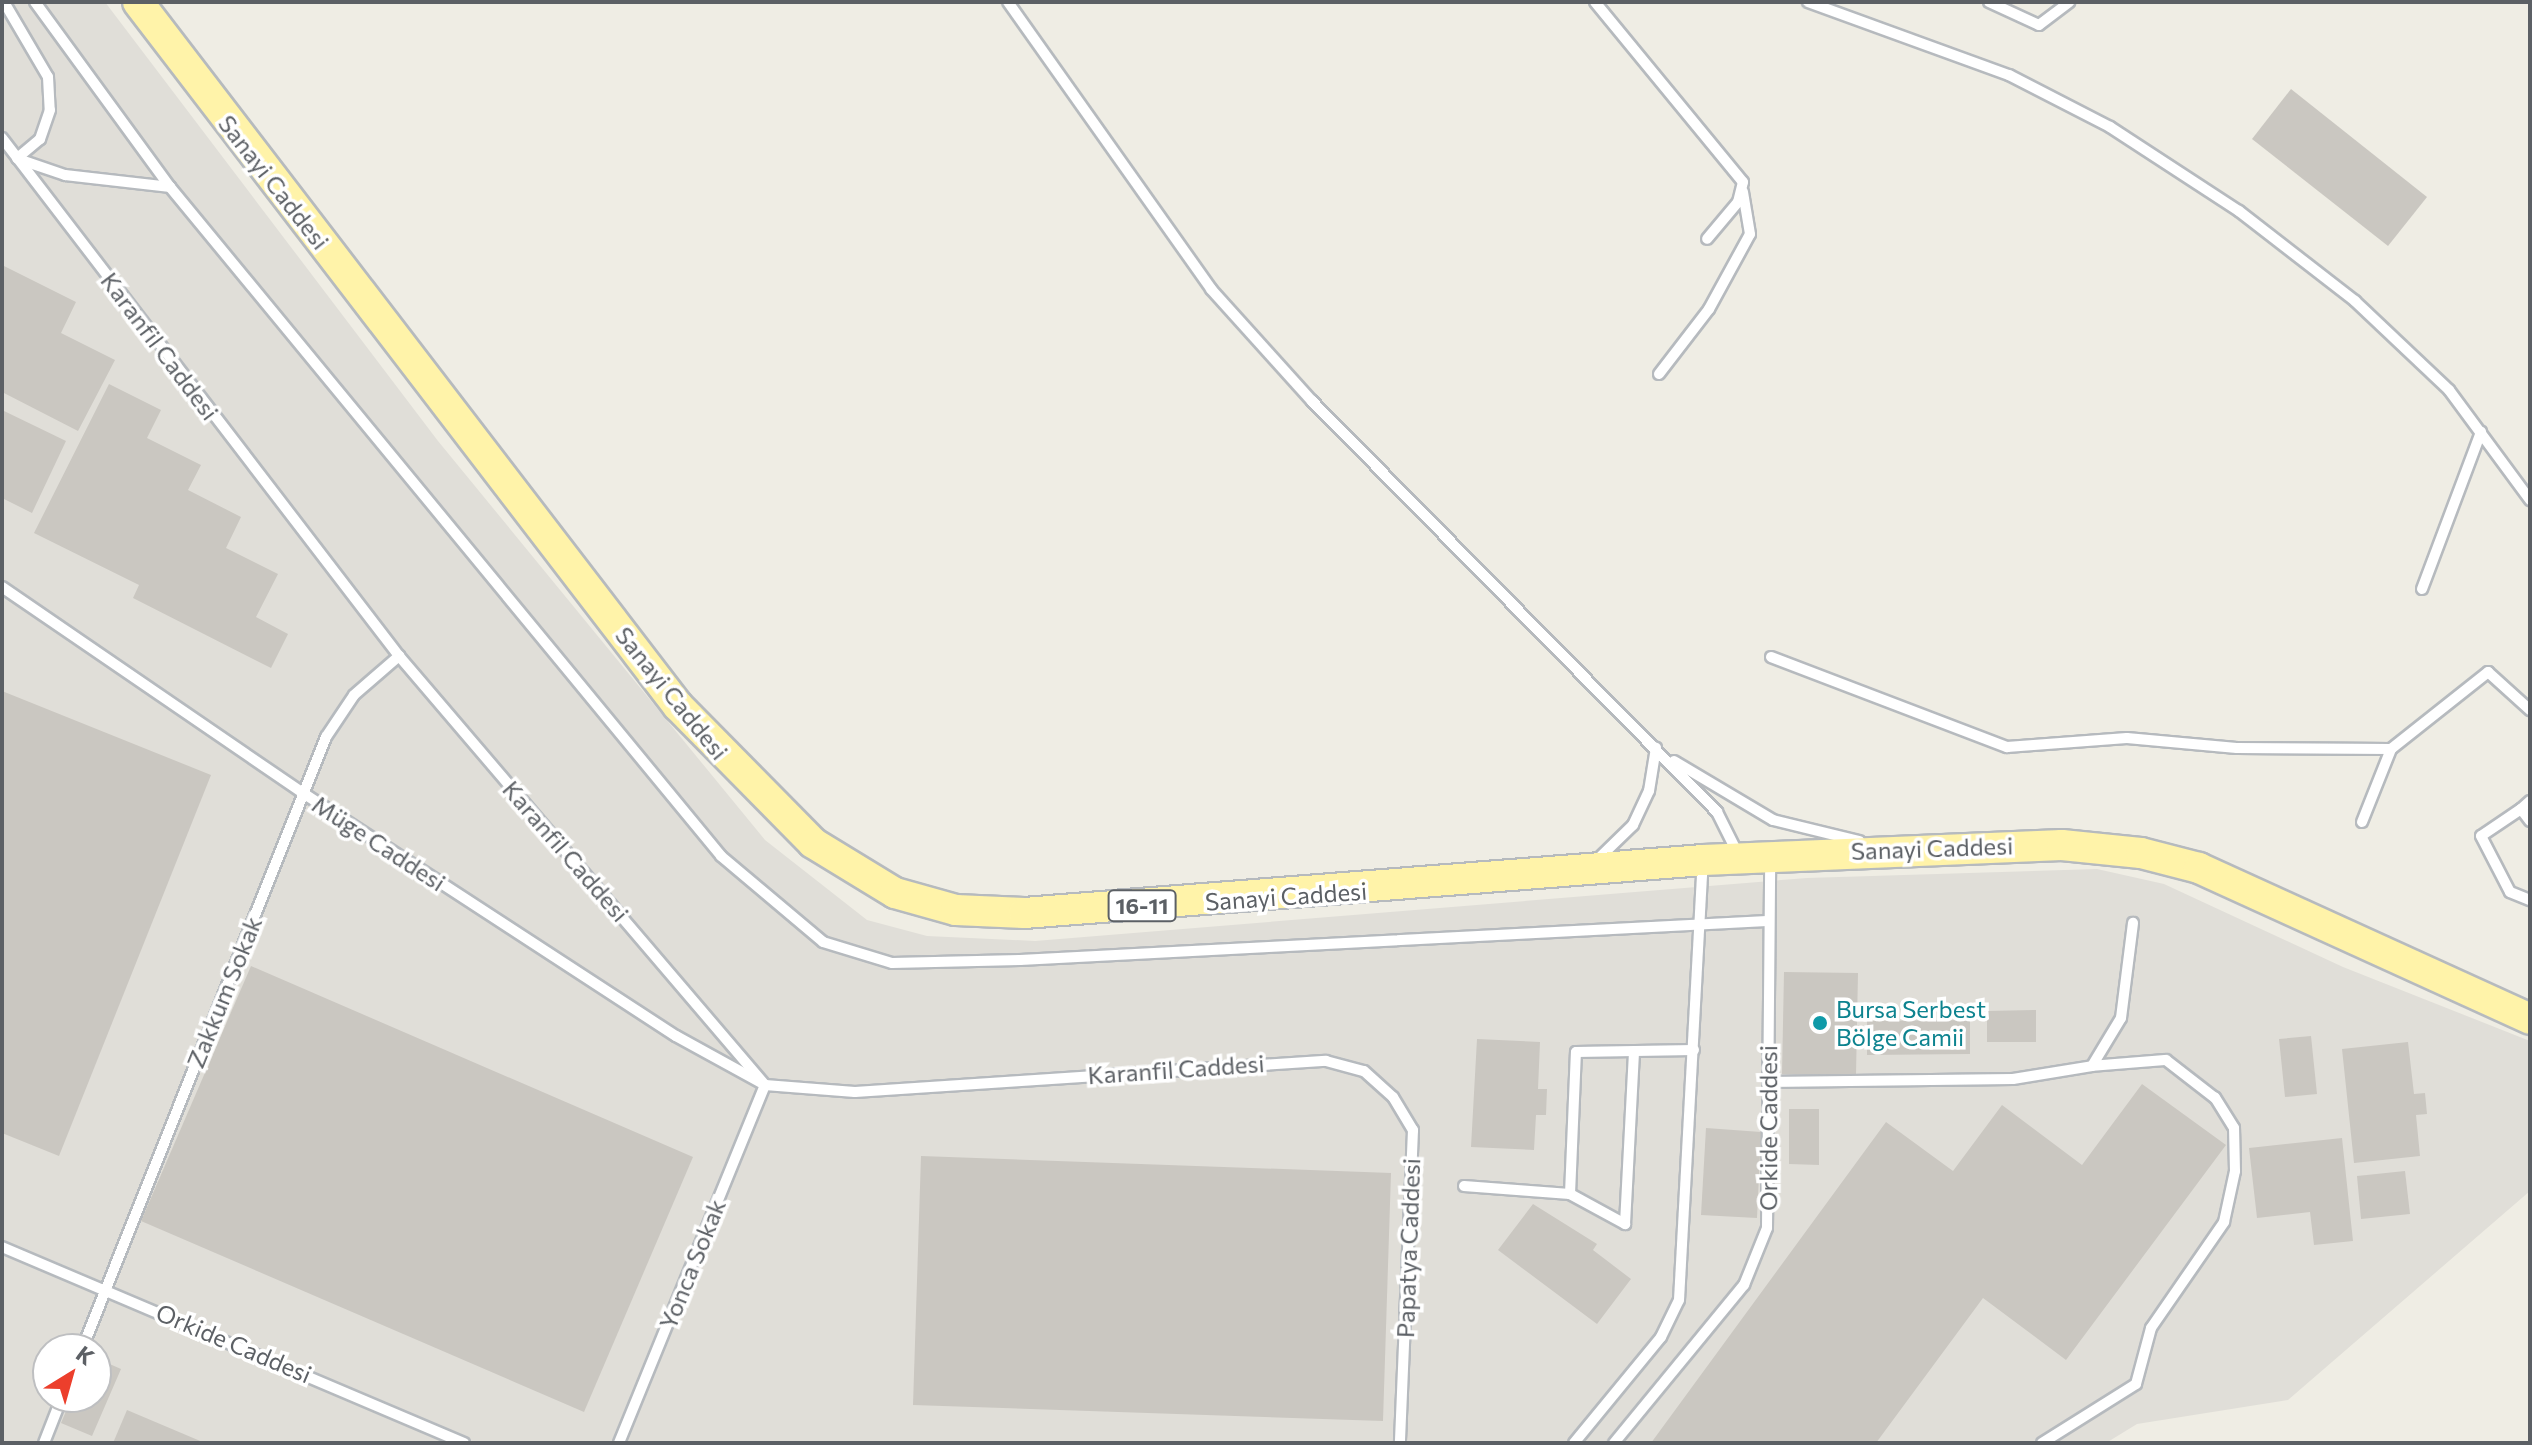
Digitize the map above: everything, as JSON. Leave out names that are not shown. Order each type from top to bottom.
[{"type":"main road","name":"Sanayi Caddesi","points":[[138,2],[678,706],[767,801],[856,873],[895,893],[956,910],[1024,913],[1703,860],[1893,848],[2062,845],[2169,859],[2530,1019]]},
{"type":"lane","points":[[4,2],[48,77],[50,110],[40,139],[17,158]]},
{"type":"lane","points":[[35,2],[170,187],[721,856],[823,942],[892,963],[1767,921]]},
{"type":"lane","points":[[1008,2],[1211,289],[1312,401],[1656,748],[1717,812],[1755,858]]},
{"type":"lane","points":[[1595,2],[1742,186],[1750,234],[1709,309],[1659,374]]},
{"type":"lane","points":[[1808,2],[2009,75],[2110,127],[2239,211],[2355,301],[2449,390],[2530,500]]},
{"type":"lane","points":[[1989,2],[2039,25],[2069,2]]},
{"type":"lane","name":"Karanfil Caddesi","points":[[2,138],[399,656],[765,1085],[855,1092],[1288,1060],[1326,1061],[1364,1071]]},
{"type":"lane","points":[[17,158],[65,175],[170,187]]},
{"type":"lane","points":[[1707,239],[1738,202],[1742,186]]},
{"type":"lane","points":[[2422,589],[2481,432]]},
{"type":"lane","name":"Müge Caddesi","points":[[2,587],[303,793],[676,1036],[765,1085]]},
{"type":"lane","name":"Zakkum Sokak","points":[[88,1333],[303,793],[347,706],[399,656]]},
{"type":"lane","points":[[1771,657],[2007,747],[2127,738],[2237,748],[2391,749]]},
{"type":"lane","points":[[2362,822],[2391,749],[2488,672],[2530,710]]},
{"type":"lane","points":[[1579,872],[1615,848],[1633,825],[1649,791],[1656,748]]},
{"type":"lane","points":[[1656,748],[1773,820],[1893,848]]},
{"type":"lane","points":[[2530,801],[2481,836],[2510,892],[2530,900]]},
{"type":"lane","points":[[2521,809],[2530,821]]},
{"type":"lane","name":"Orkide Caddesi","points":[[1614,1443],[1756,1262],[1769,1199],[1767,921],[1755,858]]},
{"type":"lane","points":[[1574,1443],[1661,1337],[1679,1300],[1703,860]]},
{"type":"lane","points":[[2092,1066],[2121,1018],[2133,923]]},
{"type":"lane","points":[[1570,1194],[1576,1052],[1694,1050]]},
{"type":"lane","points":[[1464,1186],[1570,1194],[1625,1224],[1634,1051]]},
{"type":"lane","points":[[1768,1082],[2013,1079],[2092,1066],[2166,1060],[2215,1098],[2234,1128],[2235,1171],[2224,1222],[2151,1328],[2136,1384],[2042,1443]]},
{"type":"lane","name":"Papatya Caddesi","points":[[1364,1071],[1393,1097],[1413,1130],[1400,1443]]},
{"type":"lane","name":"Yonca Sokak","points":[[619,1443],[765,1085]]},
{"type":"lane","name":"Orkide Caddesi","points":[[2,1247],[106,1288],[464,1443]]},
{"type":"lane","points":[[44,1443],[56,1413]]},
{"type":"shaded area","points":[[2,2],[105,2],[438,441],[765,840],[867,920],[927,936],[1035,941],[1807,878],[2097,869],[2164,884],[2343,967],[2530,1041],[2530,1191],[2288,1400],[2137,1424],[2106,1443],[2,1443]]},
{"type":"building","points":[[2291,89],[2427,197],[2388,246],[2252,139]]},
{"type":"building","points":[[2,265],[76,302],[61,333],[115,360],[78,431],[2,392]]},
{"type":"building","points":[[109,384],[161,410],[147,438],[201,465],[188,490],[241,517],[226,548],[278,574],[256,617],[288,634],[271,668],[133,598],[139,585],[34,533]]},
{"type":"building","points":[[2,410],[66,441],[32,513],[2,498]]},
{"type":"building","points":[[2,691],[211,775],[59,1156],[2,1133]]},
{"type":"building","points":[[251,966],[693,1157],[584,1412],[141,1221]]},
{"type":"building","name":"Bursa Serbest Bölge Camii","points":[[1784,972],[1858,973],[1856,1075],[1782,1074]]},
{"type":"building","points":[[2036,1010],[2036,1042],[1987,1042],[1987,1011]]},
{"type":"building","points":[[1970,1020],[1970,1054],[1867,1055],[1867,1021]]},
{"type":"building","points":[[2311,1036],[2317,1094],[2285,1097],[2279,1039]]},
{"type":"building","points":[[1477,1039],[1540,1042],[1538,1089],[1547,1089],[1546,1115],[1536,1115],[1534,1150],[1471,1147]]},
{"type":"building","points":[[2408,1042],[2414,1094],[2425,1093],[2427,1114],[2416,1115],[2420,1156],[2354,1163],[2342,1049]]},
{"type":"building","points":[[2142,1084],[2226,1145],[2066,1360],[1983,1298],[1876,1443],[1651,1443],[1886,1122],[1953,1171],[2002,1105],[2082,1165]]},
{"type":"building","points":[[1789,1109],[1819,1109],[1819,1165],[1789,1164]]},
{"type":"building","points":[[1706,1128],[1761,1132],[1757,1218],[1701,1215]]},
{"type":"building","points":[[2342,1138],[2353,1241],[2314,1245],[2310,1212],[2257,1218],[2249,1148]]},
{"type":"building","points":[[921,1156],[1391,1173],[1383,1421],[913,1405]]},
{"type":"building","points":[[2405,1171],[2410,1214],[2361,1219],[2357,1176]]},
{"type":"building","points":[[1533,1204],[1597,1244],[1593,1250],[1631,1279],[1597,1324],[1498,1250]]},
{"type":"building","points":[[112,1365],[121,1369],[112,1390]]},
{"type":"building","points":[[127,1410],[205,1443],[113,1443]]},
{"type":"building","points":[[65,1413],[102,1413],[92,1436],[61,1423]]},
{"type":"place","name":"Bursa Serbest Bölge Camii","points":[[1820,1023]]}]
